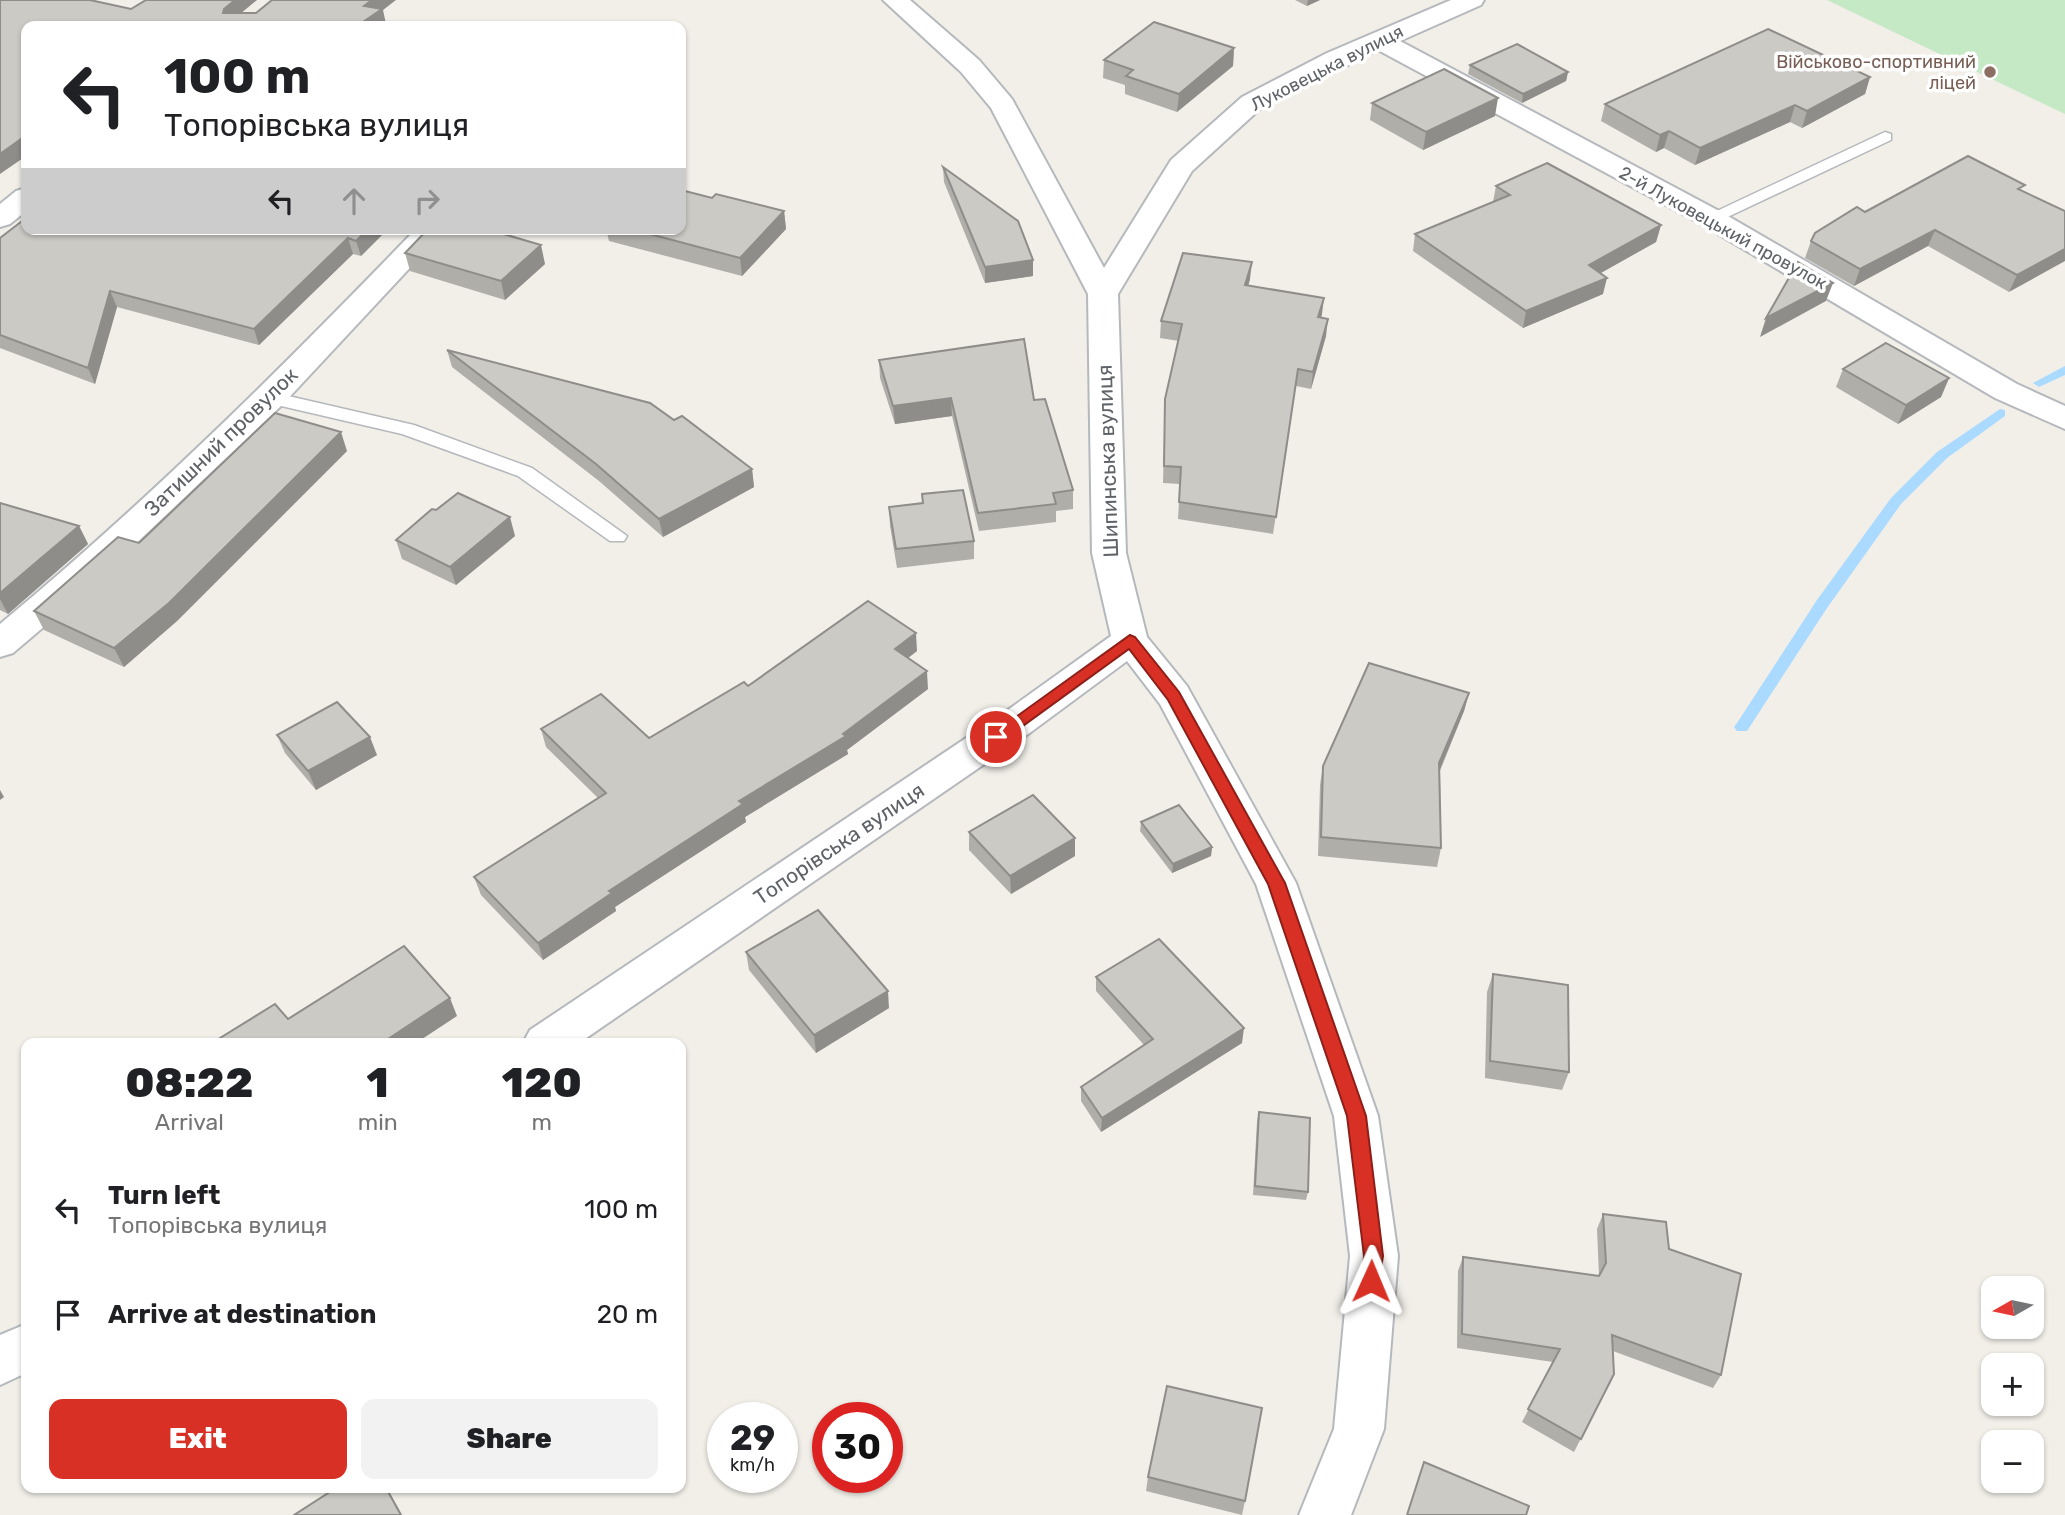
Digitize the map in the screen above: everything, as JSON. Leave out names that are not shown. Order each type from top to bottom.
[{"type":"street","name":"Шипинська вулиця","points":[[895,0],[970,66],[1003,105],[1103,294],[1109,553],[1130,640],[1174,696],[1276,883],[1356,1116],[1374,1256],[1359,1429],[1325,1515]]},
{"type":"street","points":[[1410,0],[1435,15]]},
{"type":"street","name":"Луковецька вулиця","points":[[1103,294],[1181,166],[1251,103],[1379,40],[1472,0]]},
{"type":"street","name":"2-й Луковецький провулок","points":[[1379,40],[1710,218],[2006,391],[2065,419]]},
{"type":"street","points":[[0,218],[21,201]]},
{"type":"street","name":"Затишний провулок","points":[[0,644],[75,581],[271,398],[426,235]]},
{"type":"street","name":"Топорівська вулиця","points":[[552,1038],[1018,722],[1130,640]]},
{"type":"street","points":[[0,1361],[21,1350]]},
{"type":"lane","points":[[1710,218],[1885,137]]},
{"type":"lane","points":[[271,398],[407,429],[525,471],[617,536]]},
{"type":"green space","name":"Військово-спортивний ліцей","points":[[1827,0],[2065,0],[2065,114]]},
{"type":"building","points":[[0,0],[90,0],[131,9],[146,0],[235,0],[223,13],[256,13],[272,0],[372,0],[364,6],[382,9],[364,21],[21,21],[21,139],[0,154]]},
{"type":"building","points":[[1154,22],[1234,48],[1179,94],[1126,76],[1133,70],[1104,60]]},
{"type":"building","points":[[1768,29],[1870,77],[1807,111],[1795,105],[1700,148],[1669,131],[1660,135],[1605,104]]},
{"type":"building","points":[[1517,44],[1568,72],[1523,94],[1470,65]]},
{"type":"building","points":[[1444,69],[1498,98],[1426,132],[1372,103]]},
{"type":"building","points":[[1968,156],[2025,185],[2018,189],[2065,211],[2065,249],[2017,275],[1935,230],[1860,269],[1811,241],[1815,233],[1857,207],[1865,212]]},
{"type":"building","points":[[1547,163],[1661,225],[1589,265],[1607,278],[1526,311],[1415,234],[1510,195],[1496,186]]},
{"type":"building","points":[[943,167],[1018,221],[1033,260],[985,267]]},
{"type":"building","points":[[686,191],[712,198],[716,194],[784,211],[740,258],[654,235],[686,235]]},
{"type":"building","points":[[21,222],[21,235],[362,235],[356,241],[348,238],[254,329],[110,291],[88,368],[0,335],[0,238]]},
{"type":"building","points":[[422,235],[507,235],[541,245],[501,281],[405,253]]},
{"type":"building","points":[[1183,253],[1252,262],[1245,285],[1324,298],[1318,317],[1328,319],[1313,372],[1298,369],[1276,517],[1179,502],[1181,467],[1164,466],[1165,399],[1182,324],[1161,321]]},
{"type":"building","points":[[1798,262],[1833,283],[1766,318]]},
{"type":"building","points":[[1024,339],[1034,400],[1045,399],[1073,490],[1053,493],[1056,504],[978,513],[951,398],[893,406],[879,360]]},
{"type":"building","points":[[1886,343],[1949,378],[1906,405],[1843,369]]},
{"type":"building","points":[[447,350],[650,403],[674,420],[682,416],[752,469],[659,519],[596,464]]},
{"type":"building","points":[[275,413],[341,432],[169,603],[114,648],[34,611],[118,537],[139,543]]},
{"type":"building","points":[[963,490],[974,541],[896,549],[889,507],[923,503],[922,494]]},
{"type":"building","points":[[458,493],[510,517],[450,567],[396,540],[432,509],[436,510]]},
{"type":"building","points":[[0,503],[79,526],[0,593]]},
{"type":"building","points":[[868,601],[916,633],[895,649],[927,671],[843,734],[846,736],[739,801],[743,804],[609,891],[612,893],[538,943],[474,877],[606,793],[541,729],[601,694],[649,738],[744,682],[748,686]]},
{"type":"building","points":[[1369,663],[1469,693],[1439,763],[1441,848],[1321,837],[1323,766]]},
{"type":"building","points":[[337,702],[370,737],[308,771],[277,735]]},
{"type":"building","points":[[1033,795],[1075,838],[1010,876],[969,832]]},
{"type":"building","points":[[1179,805],[1212,847],[1173,864],[1141,822]]},
{"type":"building","points":[[818,910],[888,991],[814,1035],[746,952]]},
{"type":"building","points":[[1159,939],[1244,1028],[1102,1118],[1081,1087],[1153,1039],[1096,977]]},
{"type":"building","points":[[404,946],[450,998],[390,1038],[220,1038],[275,1004],[288,1019]]},
{"type":"building","points":[[1493,974],[1568,985],[1569,1072],[1490,1061]]},
{"type":"building","points":[[1259,1112],[1310,1118],[1308,1192],[1255,1186]]},
{"type":"building","points":[[1603,1214],[1666,1222],[1669,1249],[1741,1274],[1721,1375],[1612,1335],[1614,1374],[1581,1439],[1528,1409],[1560,1349],[1462,1334],[1463,1257],[1599,1276],[1606,1263]]},
{"type":"building","points":[[1167,1386],[1262,1408],[1245,1501],[1148,1477]]},
{"type":"building","points":[[1424,1462],[1529,1506],[1526,1515],[1407,1515]]},
{"type":"building","points":[[328,1493],[389,1493],[401,1515],[294,1515]]},
{"type":"waterway","points":[[2039,383],[2065,370]]},
{"type":"waterway","points":[[1742,727],[1822,604],[1896,501],[1942,455],[2000,413]]},
{"type":"place","name":"Військово-спортивний ліцей","points":[[1990,72]]},
{"type":"route","points":[[996,737],[1130,640],[1174,696],[1276,883],[1356,1116],[1374,1256],[1371,1281]]}]
